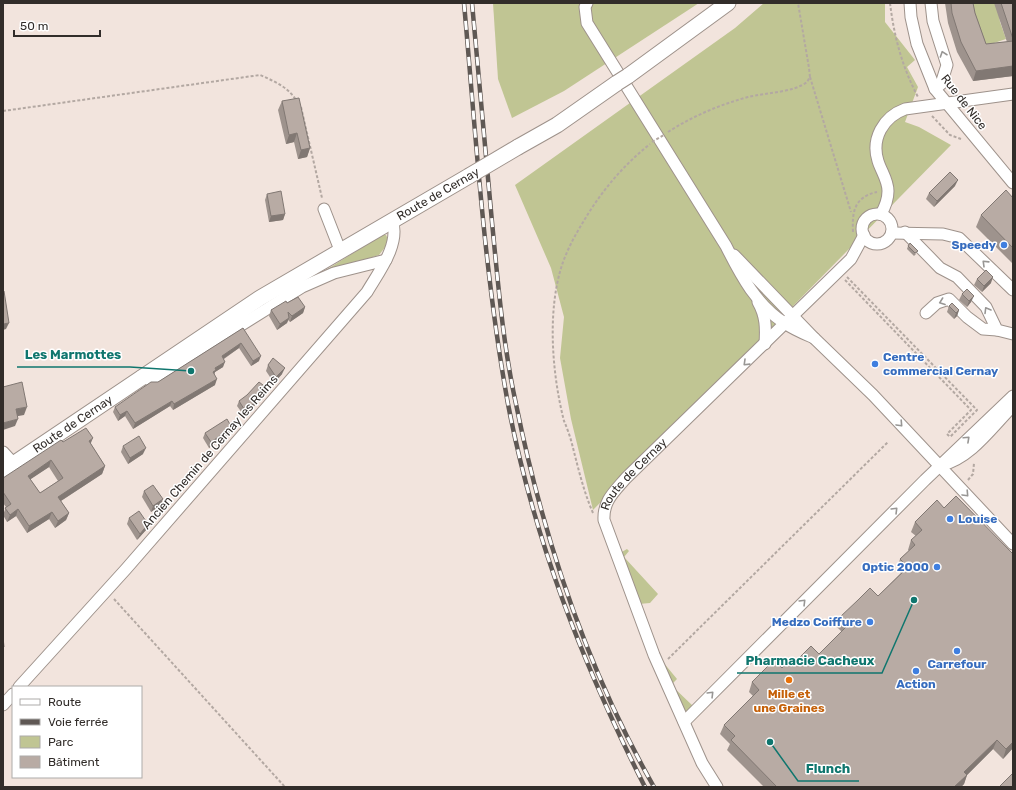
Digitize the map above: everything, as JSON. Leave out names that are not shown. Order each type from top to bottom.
[{"type":"main road","name":"Route de Cernay","points":[[8,467],[141,376],[260,298],[340,250],[557,125],[728,3]]},
{"type":"street","points":[[587,3],[585,8],[587,23],[726,246],[740,273],[764,312],[766,328],[765,344]]},
{"type":"street","name":"Rue de Nice","points":[[910,3],[911,18],[917,44],[935,89],[1012,182]]},
{"type":"street","points":[[931,3],[933,21],[947,65],[940,84],[935,89]]},
{"type":"street","points":[[881,214],[888,192],[876,154],[877,140],[885,122],[900,111],[923,106],[1013,94]]},
{"type":"street","points":[[324,209],[340,250]]},
{"type":"street","points":[[881,214],[891,223],[892,233],[887,240],[879,244],[870,242],[864,235],[863,226],[872,215],[881,214]]},
{"type":"street","name":"Ancien Chemin de Cernay les Reims","points":[[20,686],[106,590],[366,292],[386,260],[392,244],[394,227],[392,220]]},
{"type":"street","points":[[892,233],[905,232],[943,234],[959,238],[1013,290]]},
{"type":"street","points":[[905,232],[940,268],[957,277],[986,307],[997,330]]},
{"type":"street","name":"Route de Cernay","points":[[717,787],[702,763],[654,654],[604,515],[608,500],[626,478],[794,316],[842,275],[864,235]]},
{"type":"street","points":[[726,246],[814,338],[873,395],[1013,544]]},
{"type":"street","points":[[141,376],[152,380],[302,287],[334,273],[386,260]]},
{"type":"street","points":[[754,294],[786,324],[814,338]]},
{"type":"street","points":[[926,313],[937,303],[949,299],[967,317],[983,329],[997,330],[1013,334]]},
{"type":"street","points":[[684,722],[939,466],[1013,396]]},
{"type":"street","points":[[939,466],[952,462],[964,455],[1013,406]]},
{"type":"street","points":[[3,452],[8,467]]},
{"type":"street","points":[[3,705],[12,695]]},
{"type":"path","points":[[798,3],[810,76],[852,214]]},
{"type":"path","points":[[890,3],[893,30],[907,76],[923,106],[950,135],[960,138]]},
{"type":"path","points":[[3,111],[260,75],[279,83],[292,93],[302,110],[324,209]]},
{"type":"path","points":[[604,515],[596,519],[579,476],[564,420],[555,371],[553,330],[555,294],[562,264],[571,242],[599,196],[623,167],[652,142],[700,113],[749,97],[795,88],[807,82],[810,76]]},
{"type":"path","points":[[842,275],[976,410],[950,437],[947,434],[971,410],[842,275]]},
{"type":"path","points":[[667,660],[888,442]]},
{"type":"path","points":[[961,488],[973,474],[972,464],[975,460]]},
{"type":"path","points":[[106,590],[285,787]]},
{"type":"green space","points":[[493,3],[699,3],[564,91],[512,118],[498,79]]},
{"type":"green space","points":[[764,3],[885,3],[885,22],[915,60],[907,67],[918,87],[905,122],[919,127],[951,145],[593,510],[571,419],[560,358],[564,317],[551,268],[515,185],[735,28]]},
{"type":"green space","points":[[968,3],[997,3],[1000,22],[1006,39],[979,48]]},
{"type":"green space","points":[[382,235],[386,235],[388,239],[386,246],[379,255],[318,275]]},
{"type":"green space","points":[[627,549],[629,551],[624,557],[658,594],[650,603],[639,604],[620,553]]},
{"type":"green space","points":[[658,656],[677,679],[671,685]]},
{"type":"green space","points":[[671,685],[693,706],[684,713]]},
{"type":"building","points":[[951,3],[973,3],[986,44],[1013,41],[1013,66],[976,71],[961,42],[952,13]]},
{"type":"building","points":[[1001,3],[1013,3],[1013,39]]},
{"type":"building","points":[[299,98],[310,148],[301,150],[297,133],[289,135],[282,101]]},
{"type":"building","points":[[950,172],[958,180],[937,201],[929,193]]},
{"type":"building","points":[[1006,190],[1013,198],[1013,248],[981,215]]},
{"type":"building","points":[[281,191],[285,214],[271,216],[267,194]]},
{"type":"building","points":[[910,243],[918,251],[915,253],[908,246]]},
{"type":"building","points":[[986,270],[993,277],[984,286],[977,279]]},
{"type":"building","points":[[967,289],[974,296],[969,301],[962,294]]},
{"type":"building","points":[[3,291],[9,323],[3,324]]},
{"type":"building","points":[[298,297],[305,307],[292,316],[288,312],[289,318],[280,324],[271,310],[286,301],[287,303]]},
{"type":"building","points":[[952,303],[959,310],[956,313],[949,306]]},
{"type":"building","points":[[243,328],[261,356],[253,361],[241,343],[222,356],[225,362],[215,368],[216,370],[213,372],[217,379],[174,404],[172,401],[135,423],[127,411],[120,415],[115,407],[151,382],[158,382]]},
{"type":"building","points":[[273,358],[285,368],[276,377],[268,365]]},
{"type":"building","points":[[22,382],[27,407],[16,409],[18,419],[3,423],[3,387]]},
{"type":"building","points":[[259,382],[267,388],[246,412],[239,401]]},
{"type":"building","points":[[227,419],[232,428],[211,442],[205,433]]},
{"type":"building","points":[[86,428],[93,438],[89,441],[105,466],[58,497],[69,513],[58,521],[52,512],[29,526],[18,509],[10,515],[5,508],[11,504],[3,492],[3,478],[61,440],[63,442]],"holes":[[[51,460],[63,478],[40,493],[28,476]]]},
{"type":"building","points":[[139,436],[146,448],[130,458],[123,446]]},
{"type":"building","points":[[153,485],[163,499],[153,506],[144,491]]},
{"type":"building","points":[[956,496],[1013,554],[1013,742],[1006,749],[997,740],[964,772],[967,775],[954,787],[777,787],[731,740],[735,736],[724,725],[759,690],[752,682],[774,660],[782,668],[793,657],[796,661],[811,646],[819,654],[848,625],[840,617],[870,588],[878,596],[908,567],[900,559],[915,545],[911,540],[922,530],[915,522],[937,500],[944,508]]},
{"type":"building","points":[[139,511],[148,524],[140,534],[129,518]]},
{"type":"building","points":[[1013,773],[1013,787],[999,787]]},
{"type":"railway","points":[[464,3],[482,204],[493,304],[508,404],[519,454],[546,553],[563,601],[601,695],[645,787]]},
{"type":"railway","points":[[472,3],[501,314],[511,382],[527,454],[554,553],[588,649],[608,696],[654,787]]},
{"type":"place","name":"Speedy","points":[[1004,245]]},
{"type":"place","name":"Centre commercial Cernay","points":[[875,364]]},
{"type":"place","name":"Les Marmottes","points":[[191,371]]},
{"type":"place","name":"Louise","points":[[950,519]]},
{"type":"place","name":"Optic 2000","points":[[937,567]]},
{"type":"place","name":"Pharmacie Cacheux","points":[[914,600]]},
{"type":"place","name":"Medzo Coiffure","points":[[870,622]]},
{"type":"place","name":"Carrefour","points":[[957,651]]},
{"type":"place","name":"Action","points":[[916,671]]},
{"type":"place","name":"Mille et une Graines","points":[[789,680]]},
{"type":"place","name":"Flunch","points":[[770,742]]}]
